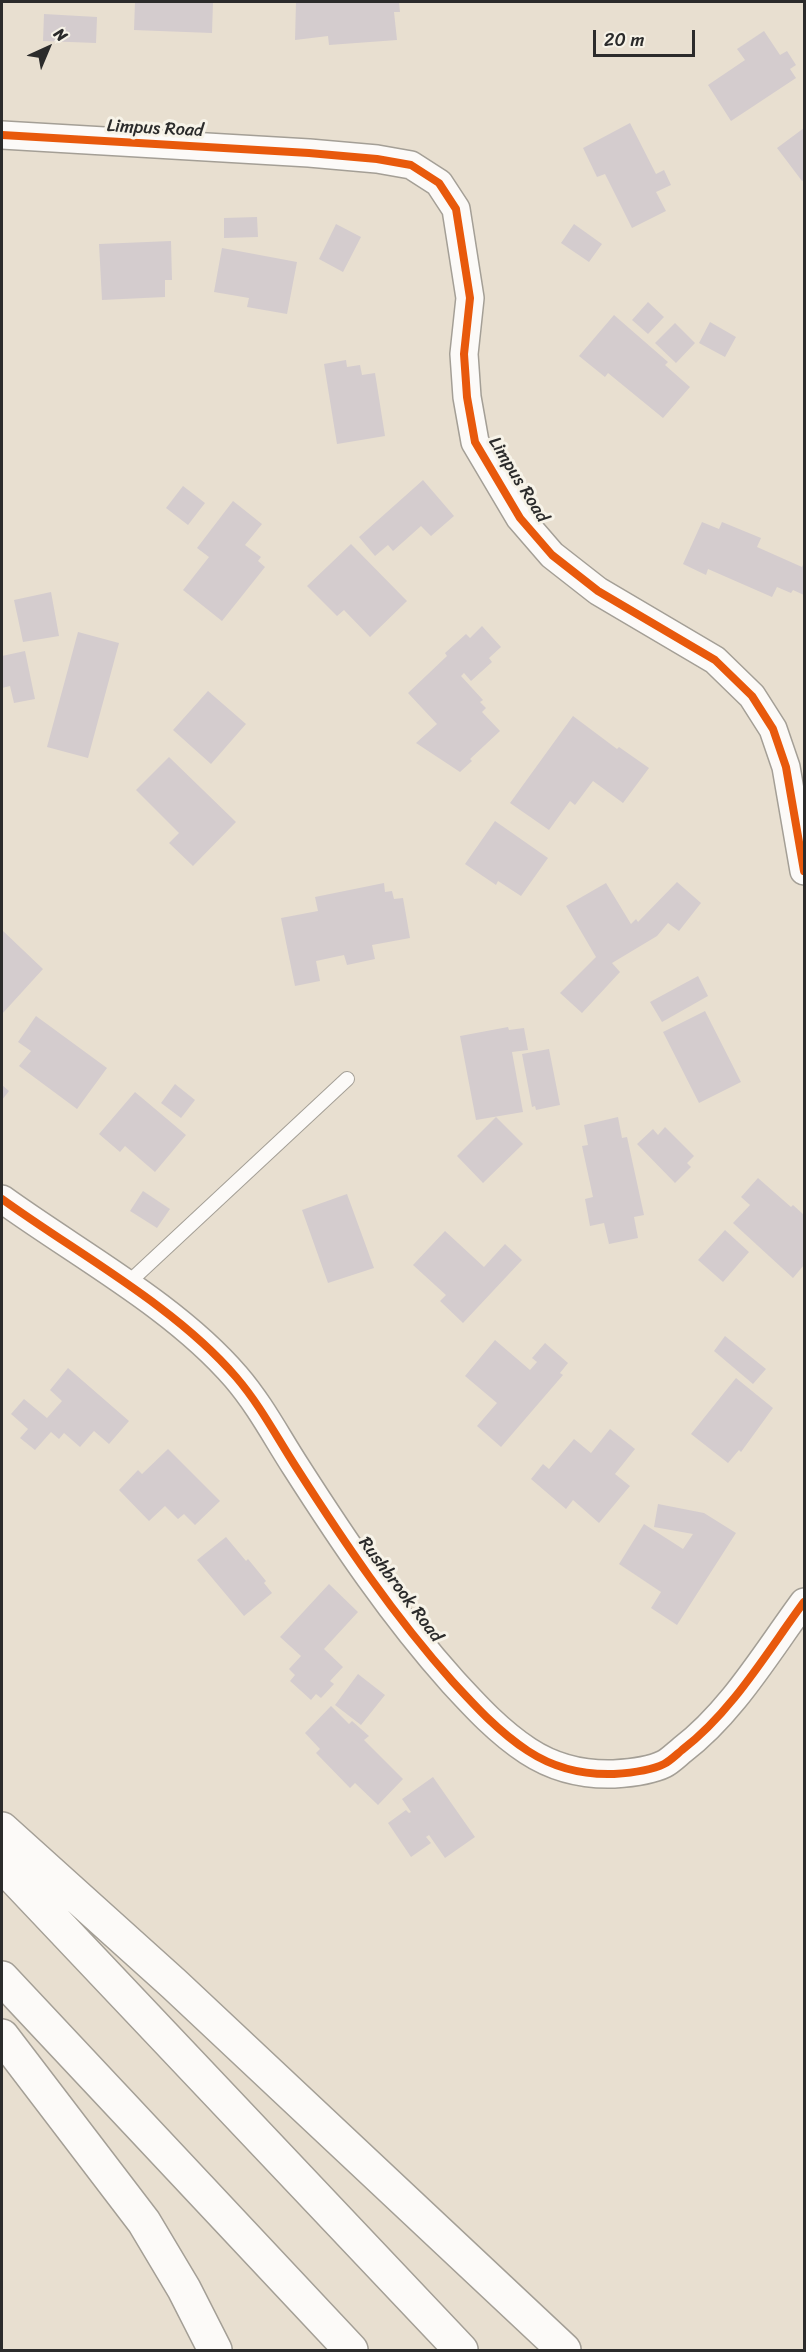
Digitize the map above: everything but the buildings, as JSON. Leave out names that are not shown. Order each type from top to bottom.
[{"type":"highway","points":[[2,1829],[174,1984],[564,2350]]},
{"type":"highway","points":[[2,1865],[461,2350]]},
{"type":"highway","points":[[2,1978],[351,2350]]},
{"type":"highway","points":[[2,2036],[144,2222],[184,2289],[215,2350]]},
{"type":"street","name":"Limpus Road","points":[[2,135],[377,159],[411,165],[439,183],[456,209],[470,298],[464,354],[466,397],[475,442],[520,518],[552,555],[598,591],[715,660],[752,696],[773,729],[786,767],[804,871]]},
{"type":"street","name":"Rushbrook Road","points":[[2,1199],[201,1339],[262,1410],[294,1465],[384,1600],[429,1655],[489,1721],[529,1752],[558,1766],[588,1775],[627,1773],[664,1765],[697,1739],[728,1704],[804,1602]]},
{"type":"lane","points":[[126,1285],[347,1079]]},
{"type":"cycle path","points":[[2,135],[377,159],[411,165],[439,183],[456,209],[470,298],[464,354],[467,397],[475,442],[520,518],[552,555],[598,591],[715,660],[752,696],[773,729],[786,767],[804,871]]},
{"type":"cycle path","points":[[2,1199],[125,1282],[212,1351],[253,1399],[351,1550],[410,1631],[488,1719],[517,1744],[538,1757],[580,1772],[603,1774],[639,1771],[666,1763],[700,1735],[733,1700],[804,1602]]}]
